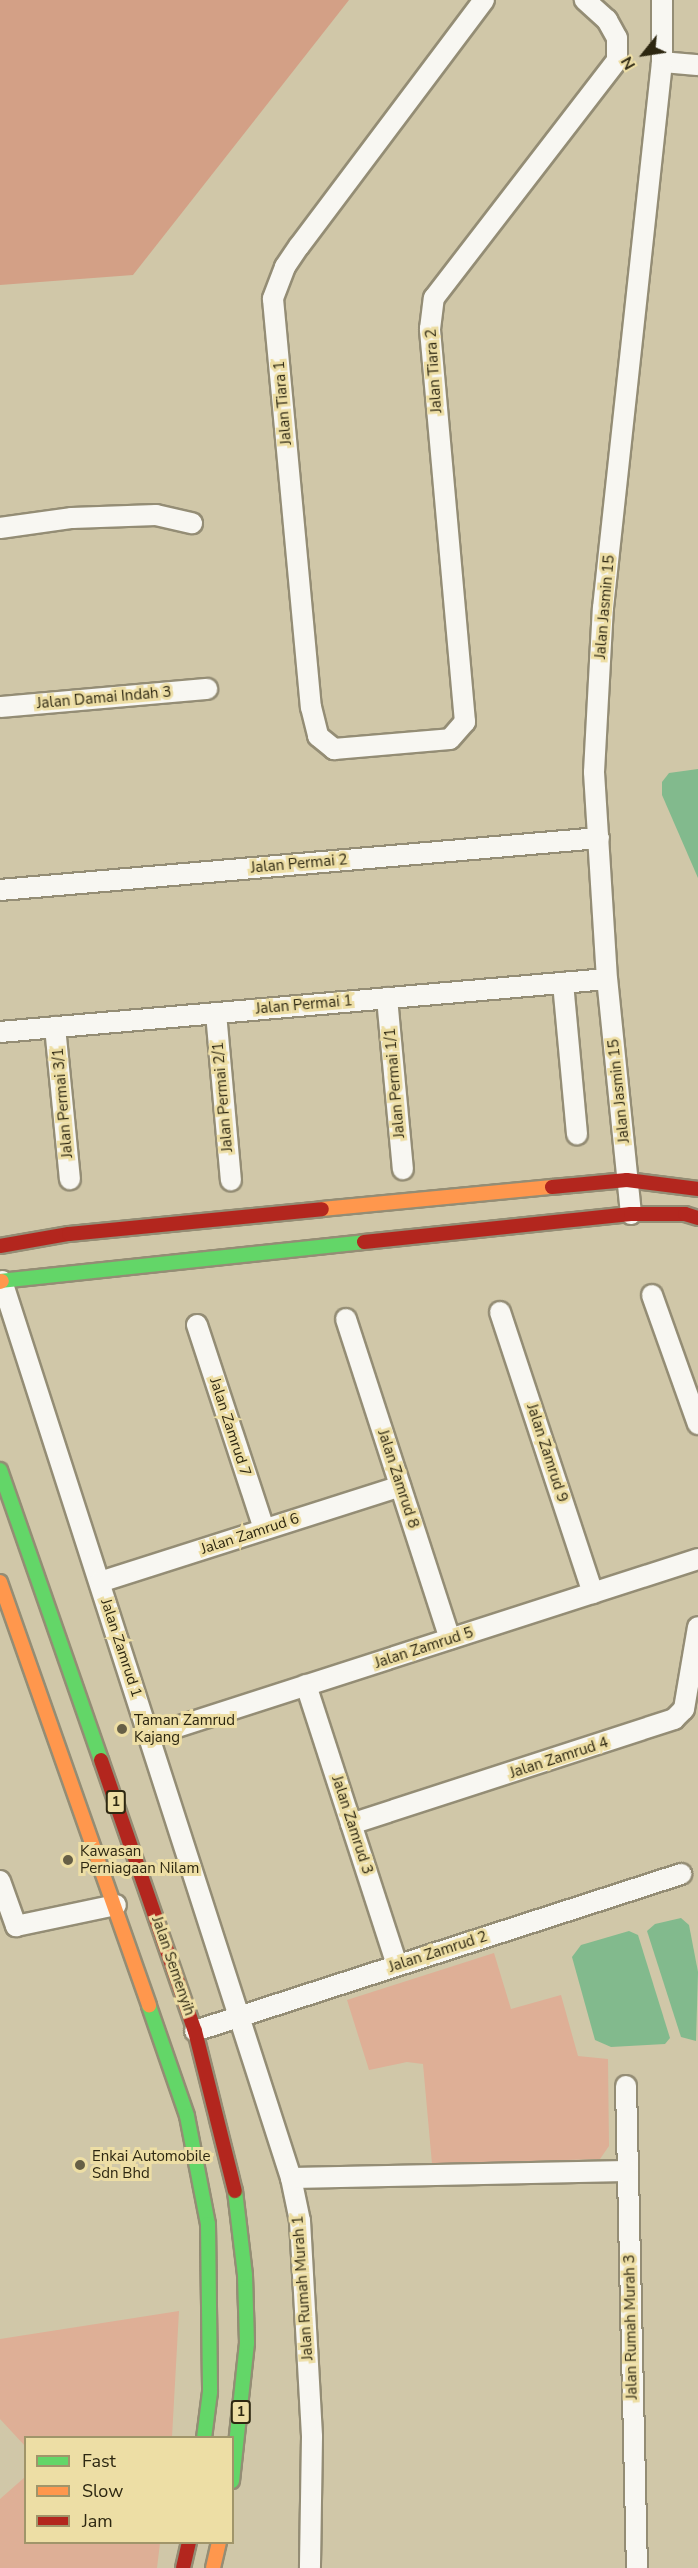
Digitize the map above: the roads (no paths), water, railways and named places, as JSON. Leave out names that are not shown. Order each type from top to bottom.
[{"type":"main road","points":[[0,1246],[69,1234],[627,1180],[698,1189]]},
{"type":"main road","points":[[1,1281],[631,1214],[684,1214],[698,1218]]},
{"type":"main road","name":"Jalan Semenyih","points":[[0,1470],[195,2031],[234,2183],[245,2274],[247,2343],[234,2463]]},
{"type":"main road","name":"1","points":[[0,1582],[116,1905],[186,2116],[208,2224],[210,2392],[204,2436]]},
{"type":"main road","points":[[183,2568],[189,2544]]},
{"type":"main road","points":[[213,2568],[219,2544]]},
{"type":"street","name":"Jalan Tiara 1","points":[[450,739],[334,749],[318,736],[311,706],[273,298],[285,267],[299,246],[484,0]]},
{"type":"street","name":"Jalan Tiara 2","points":[[450,739],[465,722],[465,714],[430,329],[434,298],[617,60],[617,38],[607,20],[585,0]]},
{"type":"street","name":"Jalan Jasmin 15","points":[[631,1214],[608,979],[594,772],[603,608],[662,62],[662,0]]},
{"type":"street","points":[[662,62],[698,66]]},
{"type":"street","points":[[0,528],[72,518],[156,515],[192,523]]},
{"type":"street","name":"Jalan Damai Indah 3","points":[[0,707],[207,689]]},
{"type":"street","name":"Jalan Permai 2","points":[[0,890],[599,838]]},
{"type":"street","name":"Jalan Permai 1","points":[[0,1032],[608,979]]},
{"type":"street","points":[[563,982],[577,1134]]},
{"type":"street","name":"Jalan Permai 1/1","points":[[387,998],[403,1169]]},
{"type":"street","name":"Jalan Permai 2/1","points":[[216,1013],[231,1180]]},
{"type":"street","name":"Jalan Permai 3/1","points":[[55,1027],[70,1179]]},
{"type":"street","name":"Jalan Zamrud 1","points":[[1,1281],[240,2016]]},
{"type":"street","points":[[652,1295],[698,1424]]},
{"type":"street","name":"Jalan Zamrud 9","points":[[500,1312],[593,1593]]},
{"type":"street","name":"Jalan Zamrud 8","points":[[346,1319],[450,1639]]},
{"type":"street","name":"Jalan Zamrud 7","points":[[197,1325],[264,1529]]},
{"type":"street","name":"Jalan Zamrud 6","points":[[100,1582],[400,1486]]},
{"type":"street","name":"Jalan Zamrud 5","points":[[149,1736],[698,1559]]},
{"type":"street","name":"Jalan Zamrud 4","points":[[351,1824],[674,1719],[684,1709],[698,1627]]},
{"type":"street","name":"Jalan Zamrud 3","points":[[306,1685],[397,1965]]},
{"type":"street","name":"Jalan Zamrud 2","points":[[195,2031],[681,1874]]},
{"type":"street","points":[[0,1881],[16,1926],[116,1905]]},
{"type":"street","name":"Jalan Rumah Murah 1","points":[[240,2016],[291,2178],[300,2221],[312,2437],[310,2568]]},
{"type":"street","name":"Jalan Rumah Murah 3","points":[[626,2086],[637,2568]]},
{"type":"street","points":[[291,2178],[628,2171]]},
{"type":"place","name":"Taman Zamrud Kajang","points":[[122,1729]]},
{"type":"place","name":"Kawasan Perniagaan Nilam","points":[[68,1860]]},
{"type":"place","name":"Enkai Automobile Sdn Bhd","points":[[80,2165]]}]
